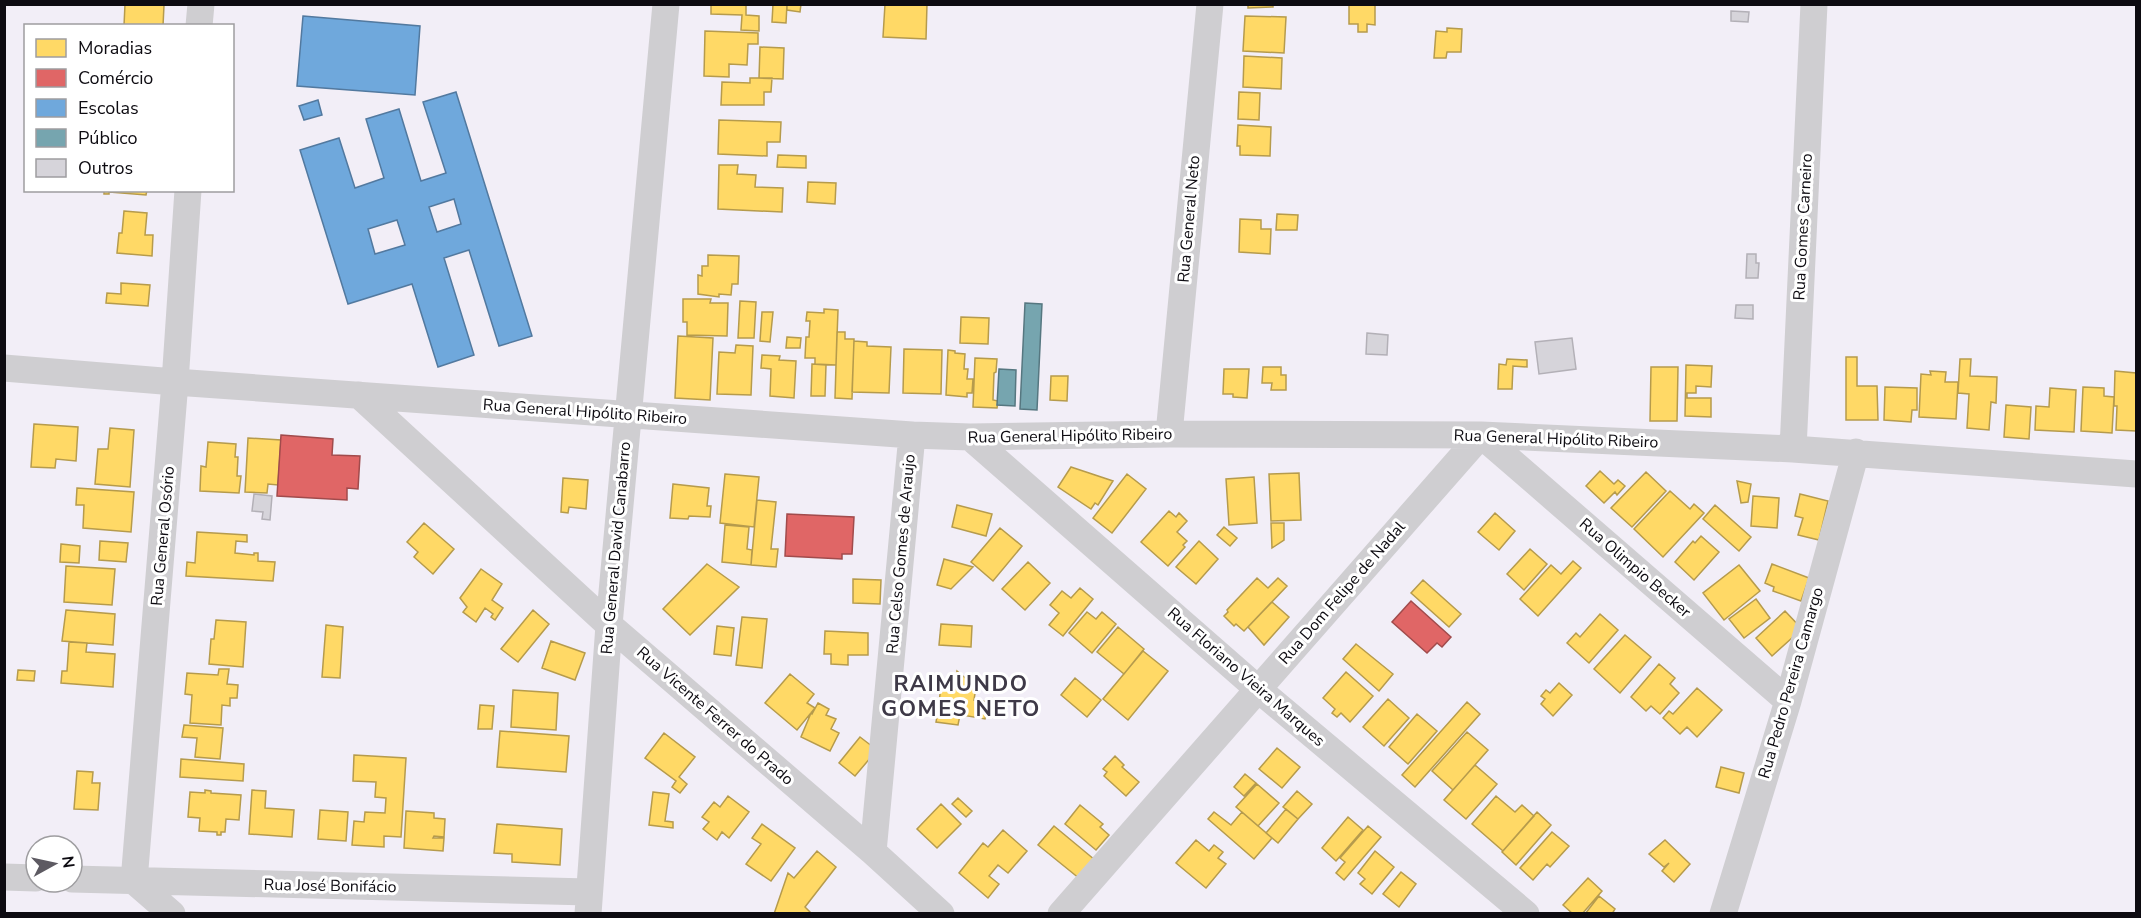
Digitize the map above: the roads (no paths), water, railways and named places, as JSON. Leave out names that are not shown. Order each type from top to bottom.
[{"type":"street","points":[[199,24],[201,4]]},
{"type":"street","name":"Rua General David Canabarro","points":[[588,903],[609,625],[666,4]]},
{"type":"street","name":"Rua General Neto","points":[[1169,434],[1210,4]]},
{"type":"street","name":"Rua Gomes Carneiro","points":[[1792,449],[1814,4]]},
{"type":"street","name":"Rua General Osório","points":[[134,882],[175,382],[188,192]]},
{"type":"street","name":"Rua General Hipólito Ribeiro","points":[[4,368],[912,435],[969,437],[1169,434],[1481,435],[1856,452],[2136,474]]},
{"type":"street","name":"Rua Vicente Ferrer do Prado","points":[[359,394],[609,625],[873,852],[941,914]]},
{"type":"street","name":"Rua Celso Gomes de Araujo","points":[[873,852],[912,435]]},
{"type":"street","name":"Rua Dom Felipe de Nadal","points":[[1061,914],[1481,435]]},
{"type":"street","name":"Rua Olimpio Becker","points":[[1481,435],[1788,701]]},
{"type":"street","name":"Rua Floriano Vieira Marques","points":[[969,437],[1258,689],[1526,914]]},
{"type":"street","name":"Rua Pedro Pereira Camargo","points":[[1723,914],[1788,701],[1856,452]]},
{"type":"street","points":[[4,877],[24,878]]},
{"type":"street","name":"Rua José Bonifácio","points":[[84,880],[588,903]]},
{"type":"street","points":[[134,882],[172,914]]},
{"type":"district","name":"RAIMUNDO GOMES NETO","points":[[961,696]]}]
